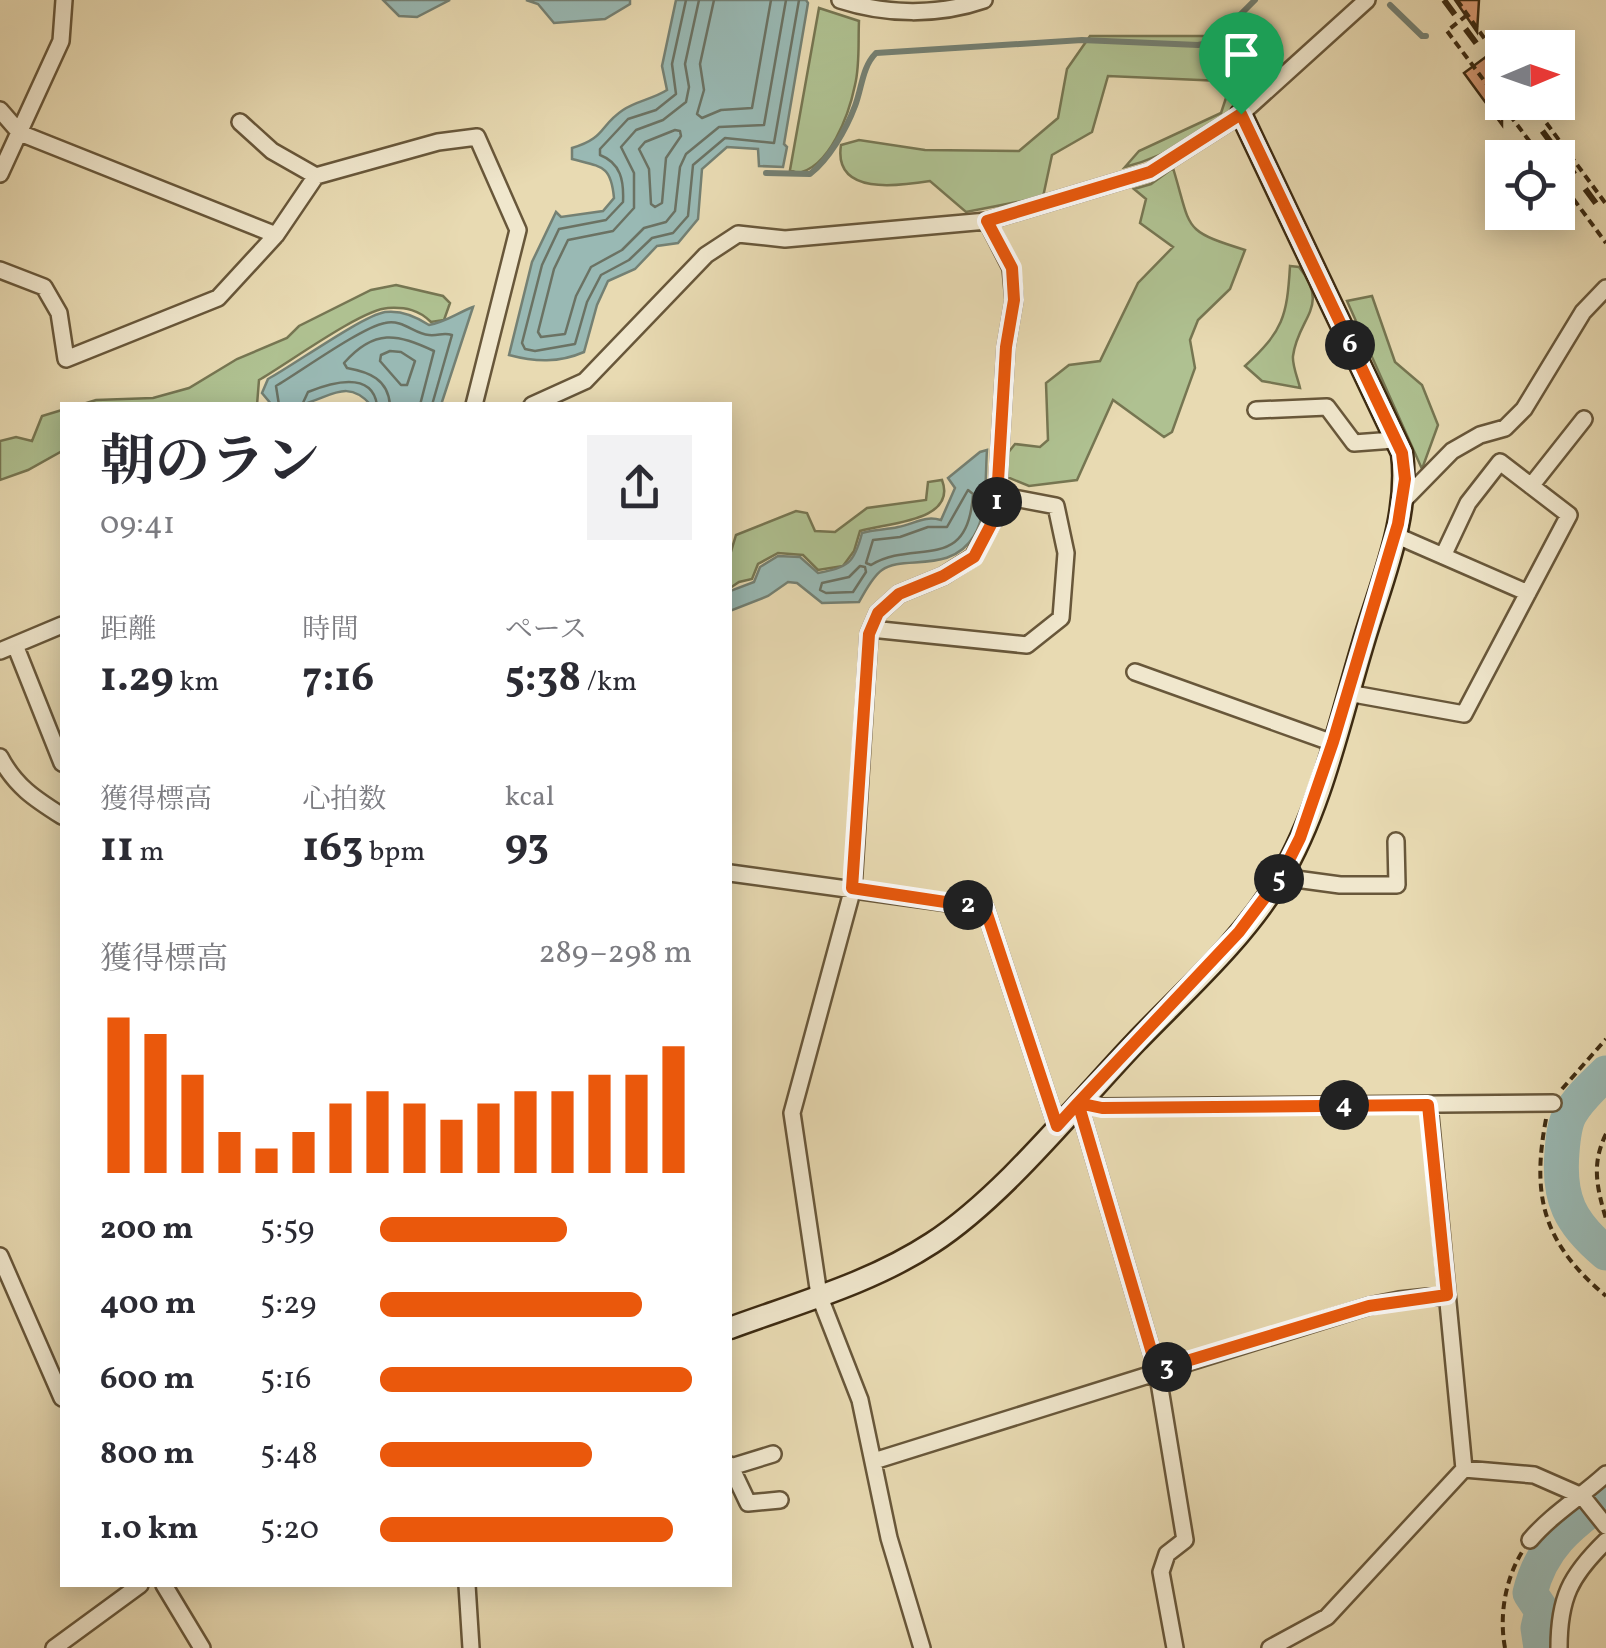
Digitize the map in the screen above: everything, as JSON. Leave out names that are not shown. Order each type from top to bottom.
[{"type":"street","points":[[0,174],[62,42],[64,0]]},
{"type":"street","points":[[840,0],[909,11],[946,10],[984,0]]},
{"type":"street","points":[[539,402],[586,381],[706,255],[738,234],[784,239],[987,221],[1150,172],[1241,114],[1367,0]]},
{"type":"street","points":[[0,110],[20,133],[276,235]]},
{"type":"street","points":[[732,1327],[860,1280],[933,1243],[984,1201],[1239,932],[1281,876],[1300,838],[1395,535],[1403,500],[1402,453],[1241,114]]},
{"type":"street","points":[[240,122],[272,151],[316,176]]},
{"type":"street","points":[[0,270],[44,287],[59,314],[66,359],[218,298],[276,235],[316,176],[438,142],[478,137],[518,230],[475,402]]},
{"type":"street","points":[[922,1648],[889,1538],[860,1400],[819,1296],[792,1112],[852,888],[871,629],[878,613],[899,594],[943,576],[974,557],[996,515],[1006,347],[1014,300],[1012,268],[987,221]]},
{"type":"street","points":[[1403,500],[1452,451],[1505,428],[1524,409],[1583,312],[1606,288]]},
{"type":"street","points":[[1256,410],[1328,407],[1354,443],[1394,440]]},
{"type":"street","points":[[1531,486],[1584,419]]},
{"type":"street","points":[[1348,693],[1464,714],[1569,515],[1500,462],[1468,503],[1443,556]]},
{"type":"street","points":[[871,629],[1027,644],[1061,618],[1066,553],[1056,506],[998,496]]},
{"type":"street","points":[[1395,535],[1528,593]]},
{"type":"street","points":[[60,626],[8,648],[60,760]]},
{"type":"street","points":[[1135,672],[1333,742]]},
{"type":"street","points":[[0,757],[11,778],[29,796],[60,815]]},
{"type":"street","points":[[1281,876],[1340,885],[1397,885],[1396,841]]},
{"type":"street","points":[[732,873],[985,908],[1057,1126]]},
{"type":"street","points":[[1078,1103],[1102,1108],[1553,1103]]},
{"type":"street","points":[[1078,1103],[1157,1370],[1186,1540],[1167,1554],[1160,1572],[1175,1648]]},
{"type":"street","points":[[1270,1648],[1326,1617],[1464,1470],[1428,1105]]},
{"type":"street","points":[[0,1256],[60,1393]]},
{"type":"street","points":[[874,1461],[1369,1306],[1447,1295]]},
{"type":"street","points":[[732,1466],[772,1454]]},
{"type":"street","points":[[732,1469],[748,1503],[780,1500]]},
{"type":"street","points":[[1464,1470],[1534,1474],[1584,1498],[1606,1526]]},
{"type":"street","points":[[1530,1540],[1549,1517],[1584,1498],[1606,1474]]},
{"type":"street","points":[[1559,1648],[1559,1617],[1568,1587],[1582,1564],[1606,1541]]},
{"type":"street","points":[[54,1648],[137,1587]]},
{"type":"street","points":[[165,1587],[202,1648]]},
{"type":"street","points":[[466,1587],[471,1648]]},
{"type":"path","points":[[1457,0],[1485,40]]},
{"type":"path","points":[[1467,15],[1447,31],[1529,140]]},
{"type":"path","points":[[1545,120],[1606,204]]},
{"type":"path","points":[[1575,201],[1606,243]]},
{"type":"path","points":[[1606,1039],[1553,1103],[1541,1148],[1539,1178],[1543,1210],[1558,1245],[1576,1271],[1606,1296]]},
{"type":"path","points":[[1606,1134],[1598,1150],[1595,1180],[1606,1219]]},
{"type":"path","points":[[1505,1648],[1504,1606],[1512,1570],[1530,1540]]},
{"type":"green space","points":[[819,8],[859,21],[857,77],[848,110],[828,151],[809,169],[797,173],[790,170]]},
{"type":"green space","points":[[1090,36],[1233,36],[1254,72],[1254,92],[1193,137],[1160,155],[1125,167],[1139,151],[1221,113],[1227,95],[1222,81],[1108,76],[1092,132],[1052,155],[1043,197],[966,212],[930,181],[871,184],[847,173],[841,161],[841,145],[859,140],[925,150],[1019,151],[1058,118],[1067,69]]},
{"type":"green space","points":[[1173,168],[1192,225],[1209,237],[1245,250],[1230,289],[1198,320],[1190,340],[1195,368],[1172,432],[1164,437],[1113,400],[1077,480],[1029,486],[1007,477],[1007,454],[1015,444],[1040,447],[1048,440],[1046,383],[1069,365],[1100,361],[1138,283],[1173,247],[1140,223],[1146,199],[1134,189],[1151,184]]},
{"type":"green space","points":[[1290,266],[1299,267],[1312,292],[1310,312],[1293,356],[1300,388],[1262,381],[1245,366],[1268,343],[1281,322]]},
{"type":"green space","points":[[396,285],[443,296],[450,303],[444,320],[431,322],[417,312],[395,308],[361,317],[259,380],[257,402],[90,402],[153,398],[189,388],[371,290]]},
{"type":"green space","points":[[1372,296],[1395,362],[1422,385],[1438,425],[1422,469],[1347,301]]},
{"type":"green space","points":[[60,411],[60,452],[0,480],[0,441],[16,437],[32,441],[42,416]]},
{"type":"green space","points":[[942,480],[944,494],[939,505],[916,518],[860,531],[854,551],[843,566],[818,570],[803,555],[778,553],[758,564],[752,579],[732,587],[736,535],[796,511],[807,513],[815,531],[835,532],[867,508],[926,500],[928,482]]},
{"type":"water","points":[[383,0],[450,0],[417,17],[399,16]]},
{"type":"water","points":[[526,0],[630,0],[630,4],[605,19],[554,23],[538,4]]},
{"type":"water","points":[[676,0],[808,3],[783,167],[759,166],[758,149],[727,147],[702,169],[698,219],[678,243],[657,246],[635,269],[608,281],[584,352],[547,360],[509,355],[532,262],[556,212],[561,217],[603,211],[614,198],[607,173],[598,166],[572,159],[572,148],[597,136],[623,110],[667,90],[662,66]]},
{"type":"water","points":[[473,307],[442,402],[368,402],[347,391],[309,402],[270,402],[262,393],[268,379],[374,315],[397,312],[429,325]]},
{"type":"water","points":[[987,450],[984,506],[974,536],[952,556],[882,570],[859,602],[822,603],[797,583],[788,582],[768,596],[732,610],[732,590],[754,582],[760,567],[778,556],[800,557],[818,573],[828,571],[852,558],[862,533],[924,519],[941,520],[955,488],[948,478]]},
{"type":"building","points":[[1455,0],[1479,0],[1477,32]]},
{"type":"building","points":[[1485,58],[1485,102],[1464,73]]},
{"type":"waterway","points":[[766,173],[810,174],[824,160],[847,125],[865,71],[876,53],[1082,40],[1198,45],[1213,42],[1255,0]]},
{"type":"waterway","points":[[1390,5],[1426,36]]},
{"type":"waterway","points":[[1606,1073],[1568,1118],[1561,1169],[1569,1209],[1583,1231],[1606,1253]]},
{"type":"waterway","points":[[1541,1648],[1538,1628],[1542,1611],[1530,1593],[1541,1563],[1558,1538],[1606,1498]]},
{"type":"railway","points":[[1444,0],[1485,55]]},
{"type":"railway","points":[[1534,120],[1606,217]]},
{"type":"route","points":[[1241,114],[1150,172],[987,221],[1012,268],[1014,300],[1006,347],[996,515],[974,557],[943,576],[899,594],[878,613],[869,634],[852,888],[985,908],[1057,1126],[1078,1103],[1157,1370],[1369,1306],[1447,1295],[1428,1105],[1102,1108],[1078,1103],[1239,932],[1281,876],[1300,838],[1333,742],[1403,500],[1402,453],[1241,114]]}]
